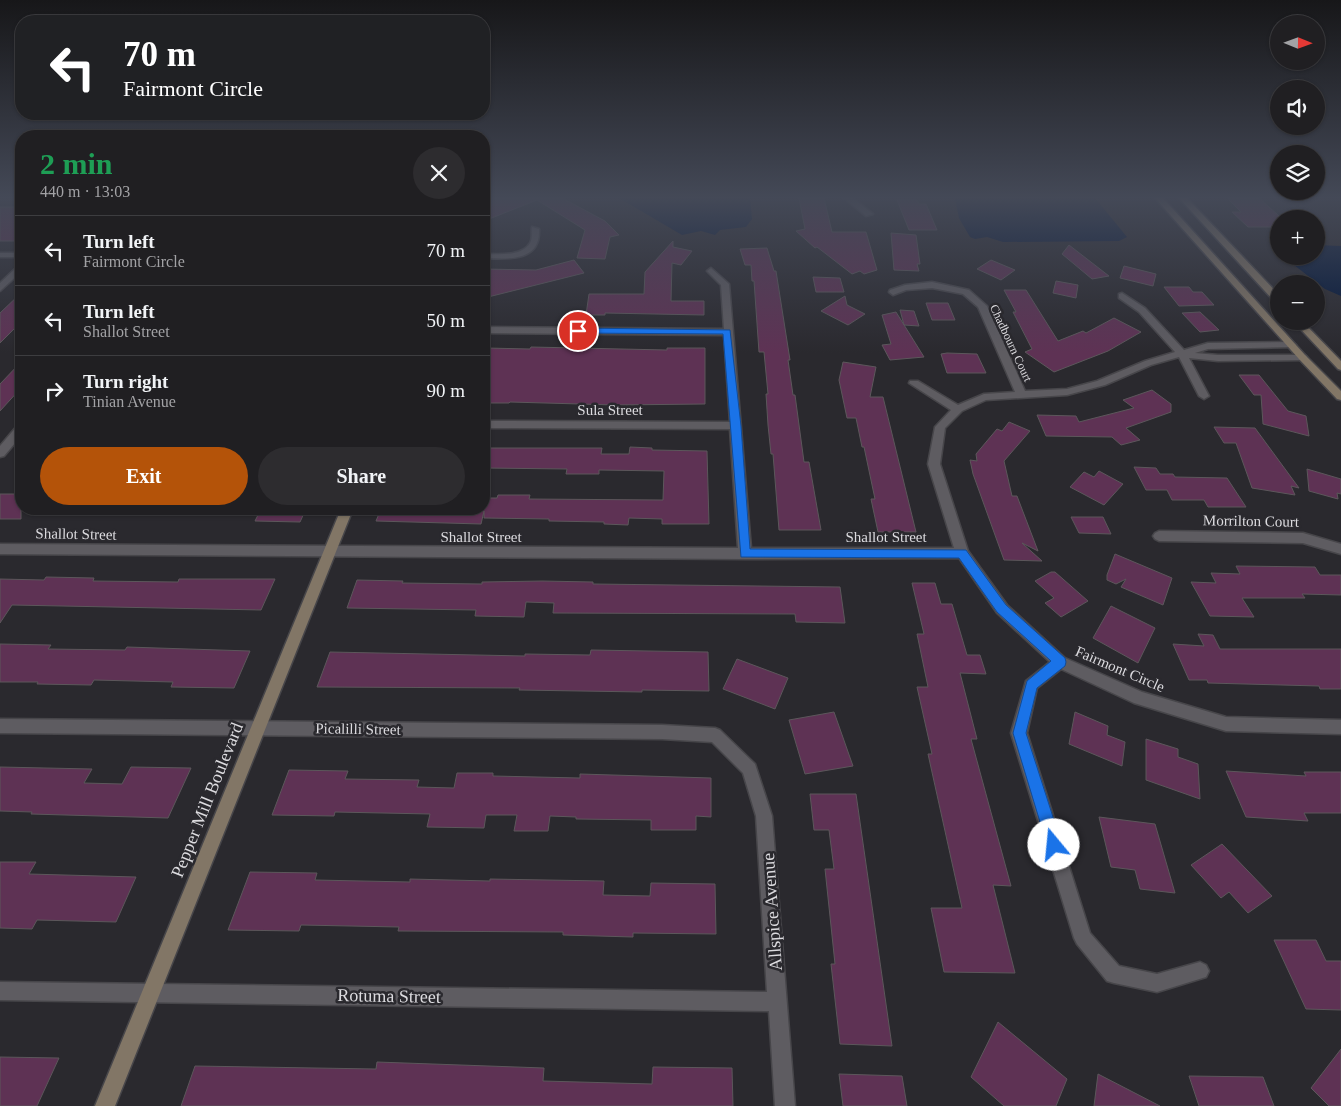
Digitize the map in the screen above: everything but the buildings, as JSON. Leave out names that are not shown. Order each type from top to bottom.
[{"type":"street","points":[[490,256],[520,254],[529,250]]},
{"type":"street","points":[[1205,250],[1302,357],[1341,397]]},
{"type":"street","points":[[1231,250],[1270,291]]},
{"type":"street","points":[[0,255],[15,255]]},
{"type":"street","points":[[711,271],[725,284],[727,332],[745,554]]},
{"type":"street","points":[[0,288],[15,274]]},
{"type":"street","name":"Chadbourn Court","points":[[893,292],[905,288],[932,285],[966,292],[982,306],[1021,394]]},
{"type":"street","points":[[1122,296],[1142,310],[1182,354],[1204,396]]},
{"type":"street","points":[[490,330],[727,332]]},
{"type":"street","points":[[1306,330],[1341,367]]},
{"type":"street","name":"Fairmont Circle","points":[[1291,345],[1208,346],[1148,363],[1101,383],[1067,392],[984,398],[958,409],[940,427],[934,464],[962,553],[1002,609],[1060,662],[1139,698],[1226,724],[1341,727]]},
{"type":"street","name":"Fairmont Circle","points":[[1182,354],[1218,358],[1302,357]]},
{"type":"street","points":[[914,383],[958,409]]},
{"type":"street","name":"Sula Street","points":[[490,425],[736,426]]},
{"type":"street","points":[[0,452],[15,436]]},
{"type":"street","name":"Pepper Mill Boulevard","points":[[105,1106],[345,515]]},
{"type":"street","name":"Morrilton Court","points":[[1159,536],[1302,538],[1341,549]]},
{"type":"street","name":"Shallot Street","points":[[0,549],[745,554],[962,553]]},
{"type":"street","points":[[1060,662],[1031,685],[1019,733],[1083,938],[1114,974],[1157,983],[1200,971]]},
{"type":"street","name":"Picalilli Street","points":[[0,726],[662,732],[715,735]]},
{"type":"street","name":"Allspice Avenue","points":[[715,735],[750,768],[764,816],[785,1106]]},
{"type":"street","name":"Rotuma Street","points":[[0,991],[778,1002]]},
{"type":"water","points":[[1325,250],[1341,250],[1341,296],[1325,289],[1325,275],[1307,275],[1294,265],[1325,265]]},
{"type":"route","points":[[578,331],[727,332],[745,554],[962,553],[1002,609],[1060,662],[1031,685],[1019,733],[1054,845]]}]
